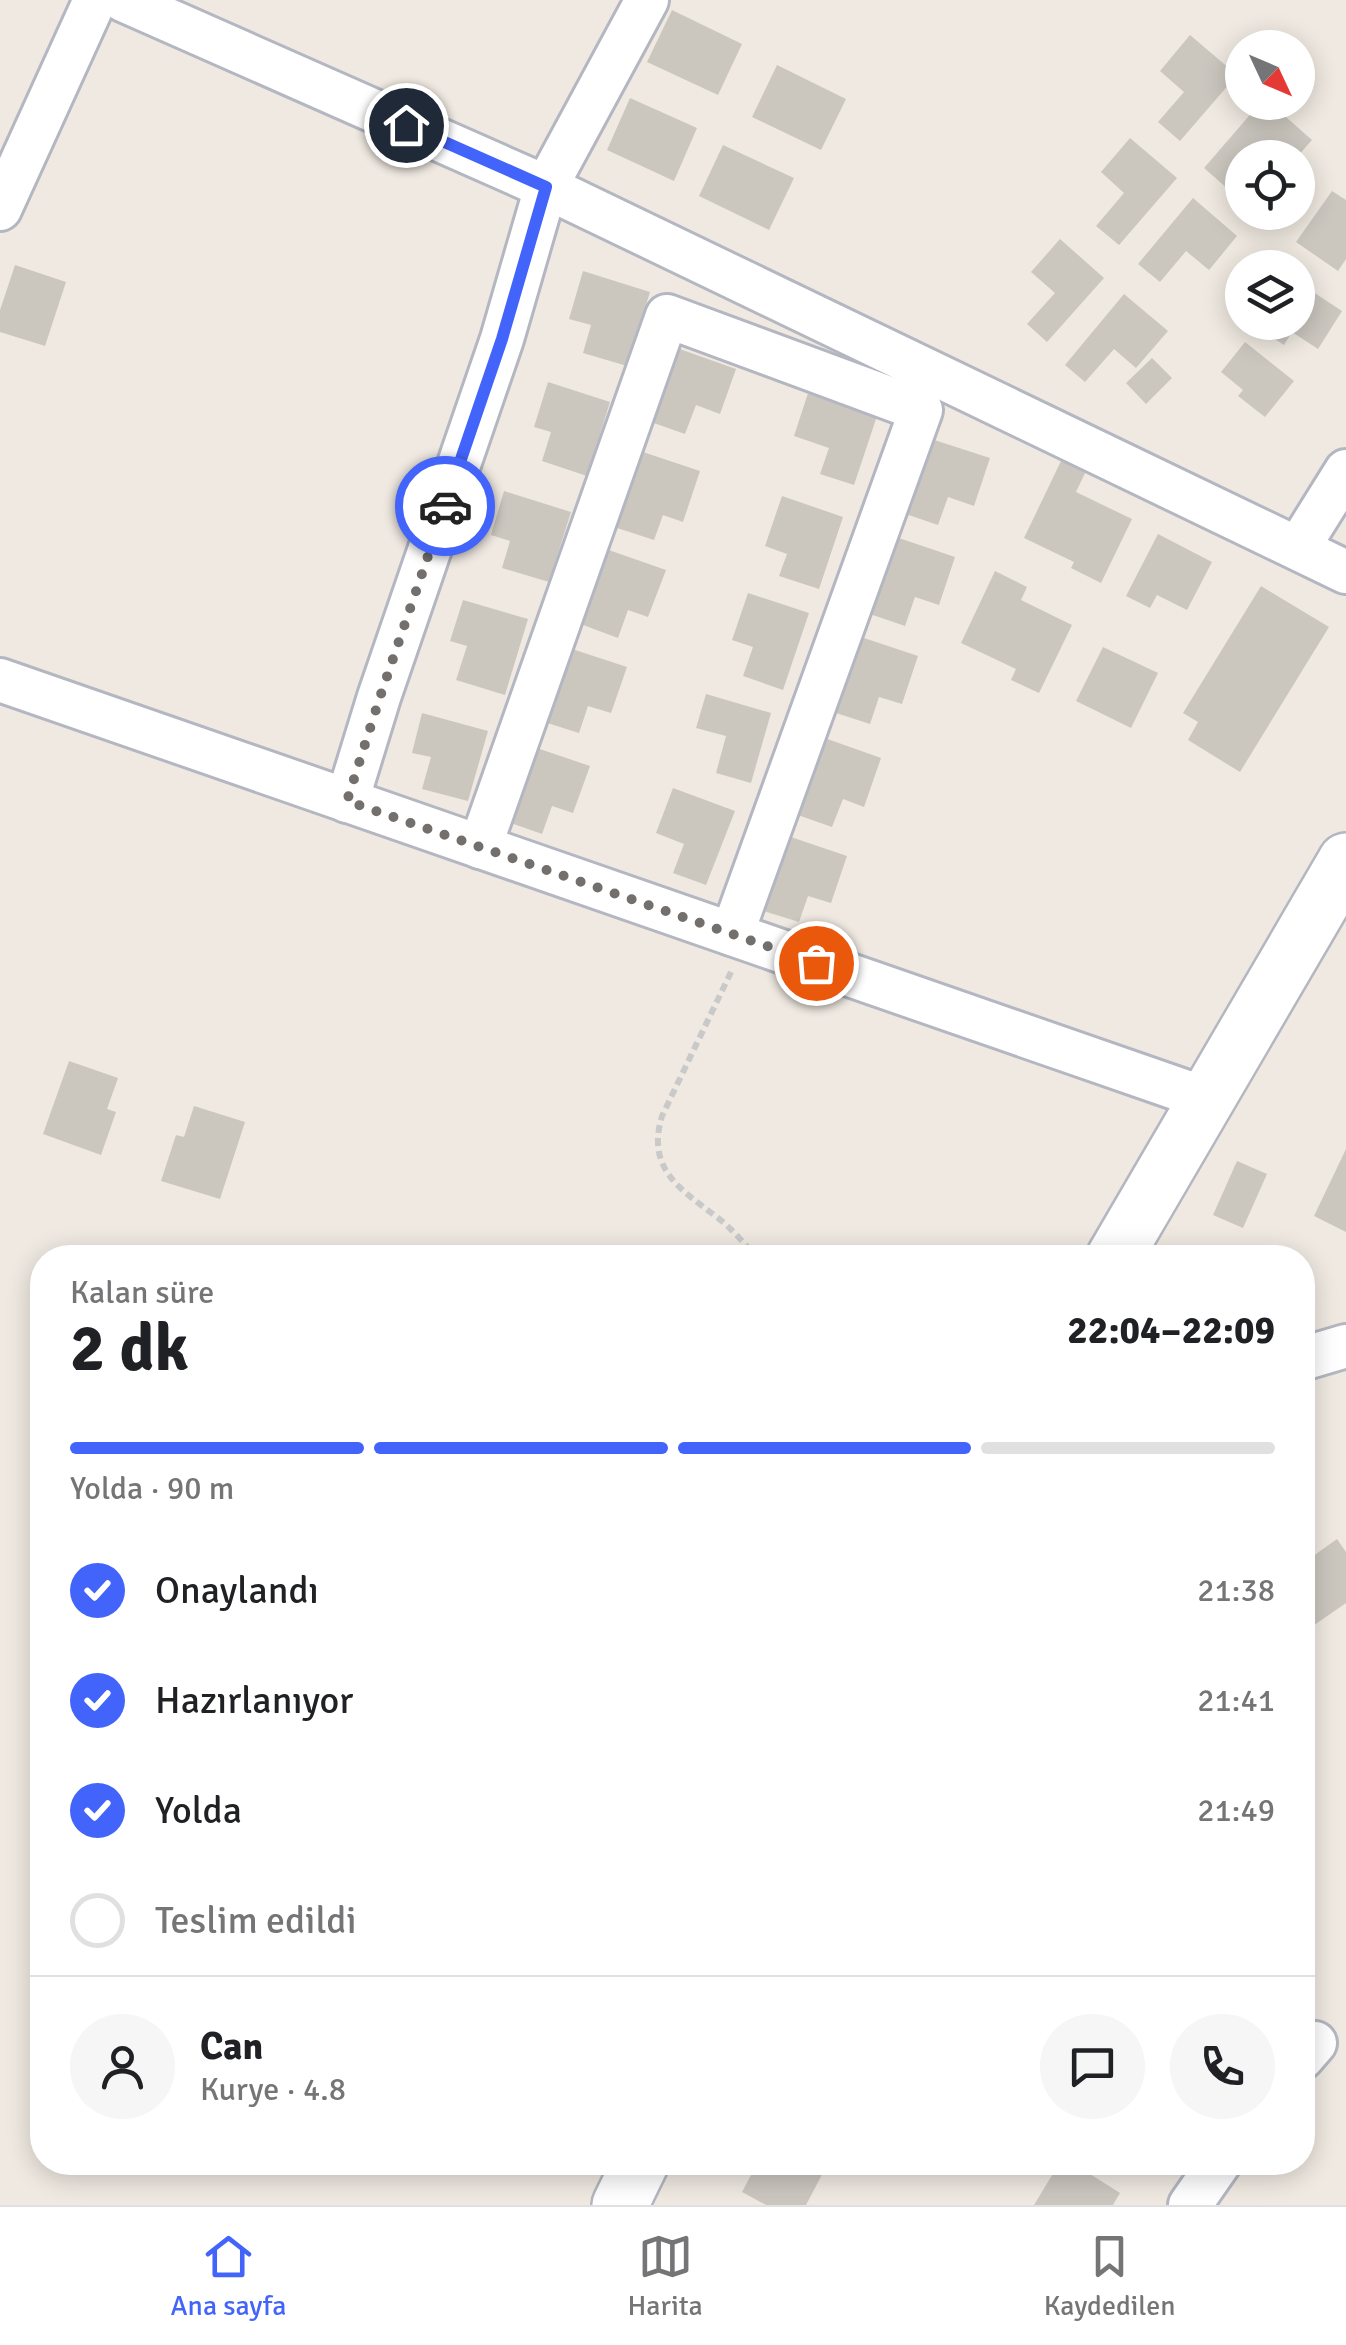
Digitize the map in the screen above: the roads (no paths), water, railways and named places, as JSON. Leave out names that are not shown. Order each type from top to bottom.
[{"type":"street","points":[[0,208],[95,0]]},
{"type":"street","points":[[124,0],[546,187],[1346,572]]},
{"type":"street","points":[[347,801],[502,339],[546,187],[648,0]]},
{"type":"street","points":[[480,847],[667,316],[920,410],[739,937]]},
{"type":"street","points":[[1298,548],[1346,471]]},
{"type":"street","points":[[0,680],[1207,1099]]},
{"type":"street","points":[[1122,1245],[1346,862]]},
{"type":"street","points":[[1315,1355],[1346,1346]]},
{"type":"street","points":[[620,2205],[635,2175]]},
{"type":"street","points":[[1190,2205],[1211,2175]]}]
